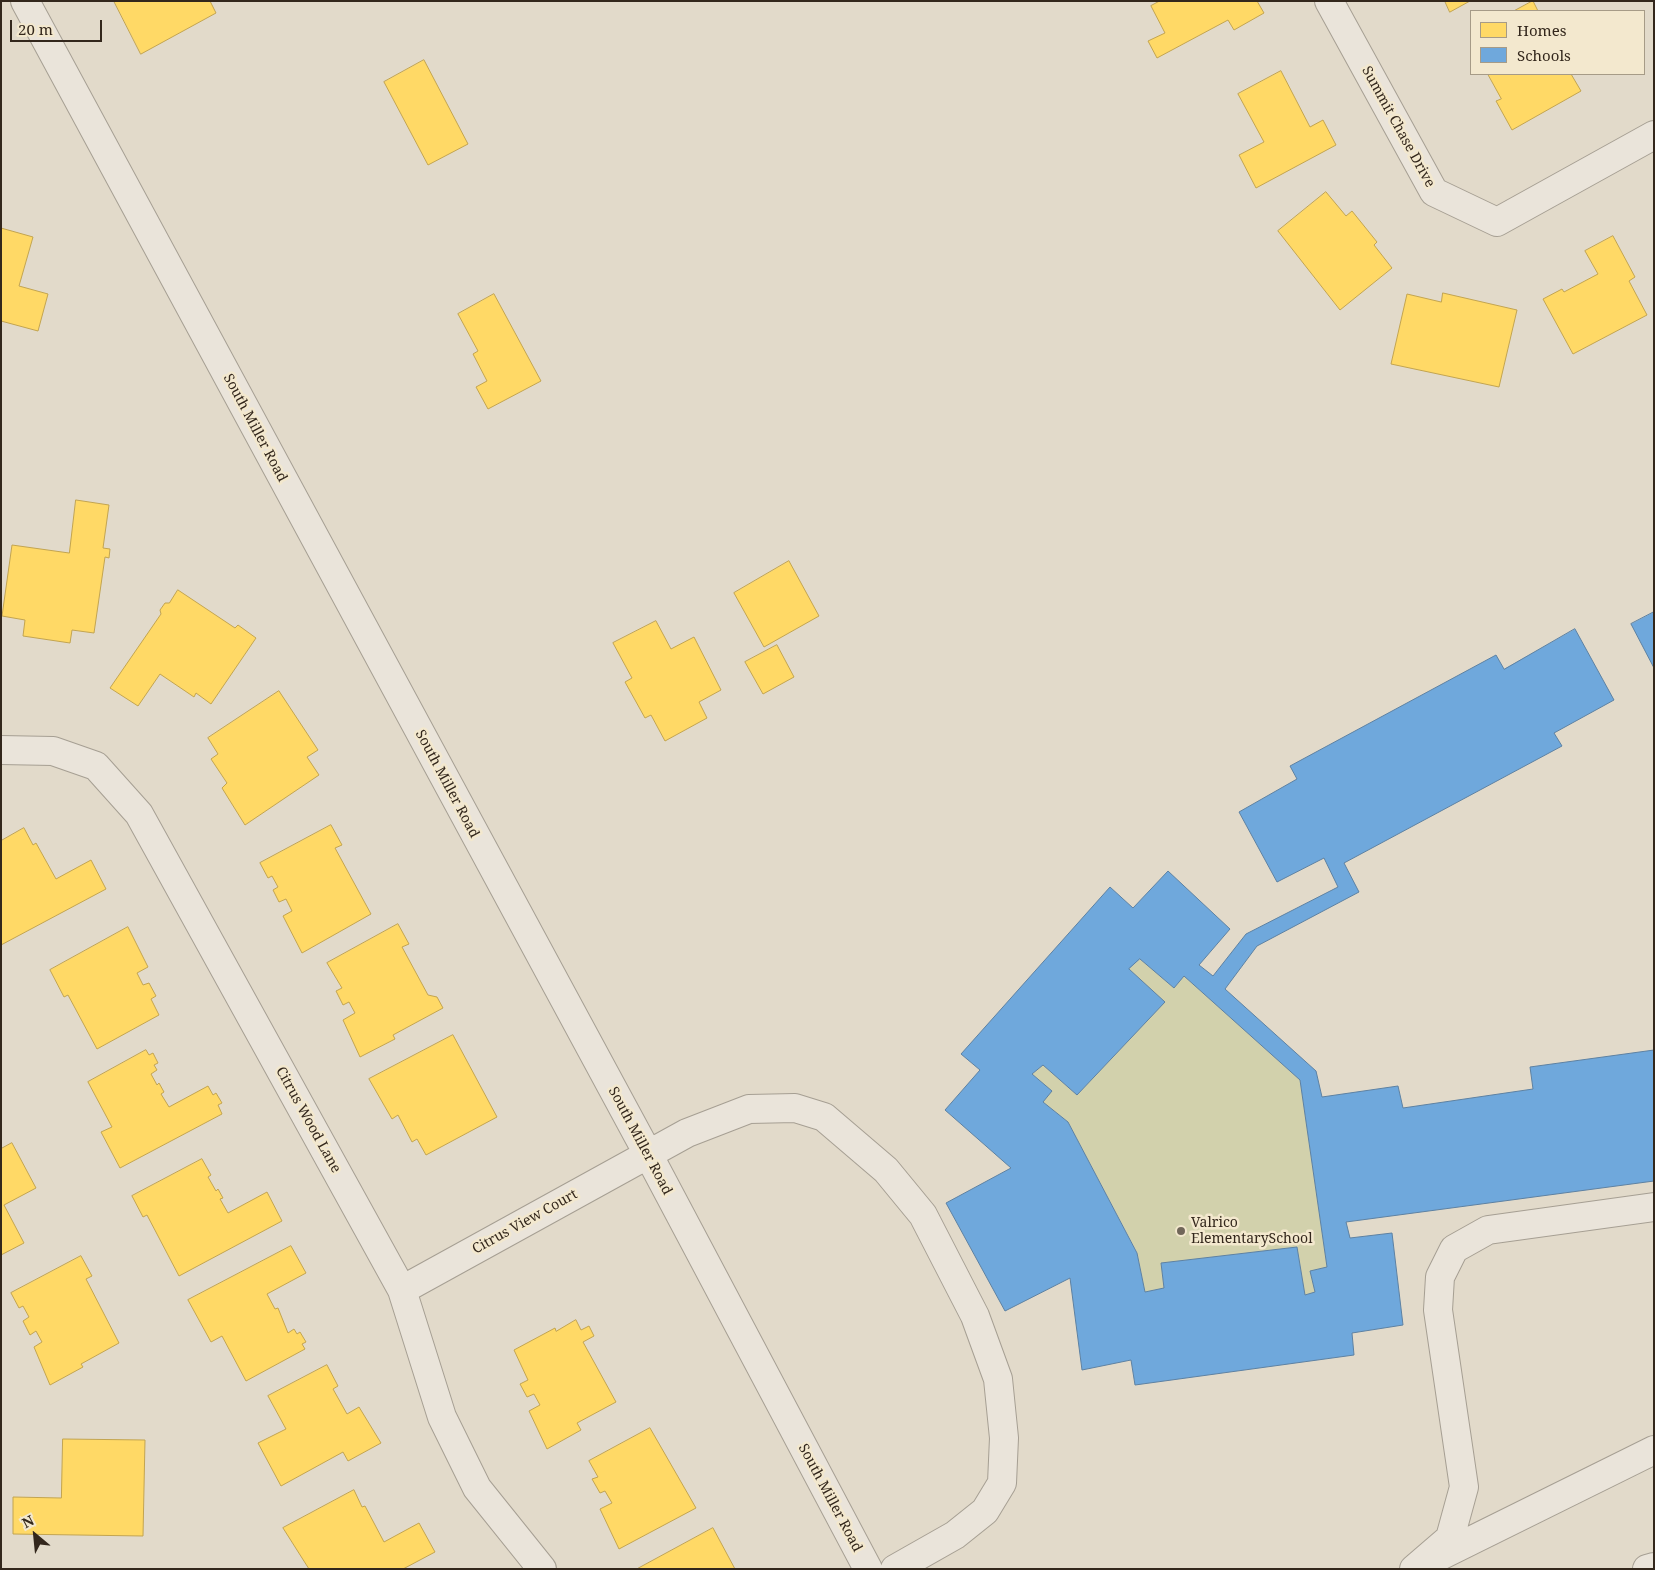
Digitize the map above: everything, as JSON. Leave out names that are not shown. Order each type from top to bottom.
[{"type":"street","name":"South Miller Road","points":[[25,1],[648,1154],[868,1569]]},
{"type":"street","name":"Summit Chase Drive","points":[[1329,1],[1434,192],[1497,222],[1654,136]]},
{"type":"street","name":"Citrus Wood Lane","points":[[1,750],[53,751],[96,766],[139,814],[402,1290],[442,1417],[477,1488],[542,1569]]},
{"type":"street","name":"Citrus View Court","points":[[402,1290],[687,1133],[750,1109],[795,1108],[824,1117],[886,1170],[923,1215],[975,1316],[998,1379],[1004,1438],[1002,1483],[985,1511],[955,1536],[895,1569]]},
{"type":"street","points":[[1414,1569],[1450,1538],[1464,1487],[1438,1310],[1440,1277],[1454,1249],[1488,1230],[1654,1207]]},
{"type":"street","points":[[1414,1569],[1654,1450]]},
{"type":"street","points":[[1647,1569],[1654,1567]]},
{"type":"green space","points":[[1140,959],[1174,988],[1184,976],[1300,1080],[1327,1267],[1310,1271],[1315,1292],[1305,1295],[1297,1247],[1161,1263],[1164,1288],[1145,1292],[1137,1252],[1068,1122],[1043,1102],[1051,1091],[1032,1074],[1043,1065],[1077,1095],[1164,1002],[1129,969]]},
{"type":"building: Homes","points":[[114,1],[210,1],[216,13],[141,54]]},
{"type":"building: Homes","points":[[1160,1],[1257,1],[1264,13],[1234,30],[1228,20],[1157,58],[1148,41],[1165,33],[1151,6]]},
{"type":"building: Homes","points":[[1445,1],[1470,1],[1450,12]]},
{"type":"building: Homes","points":[[1533,1],[1538,10],[1516,10]]},
{"type":"building: Homes","points":[[424,60],[468,144],[428,165],[384,82]]},
{"type":"building: Homes","points":[[1281,71],[1310,127],[1323,120],[1336,145],[1256,188],[1239,155],[1264,142],[1238,94]]},
{"type":"building: Homes","points":[[1489,75],[1572,75],[1581,91],[1512,130],[1496,101],[1501,99]]},
{"type":"building: Homes","points":[[1326,192],[1346,216],[1352,211],[1377,242],[1374,245],[1392,268],[1340,310],[1278,231]]},
{"type":"building: Homes","points":[[1,228],[33,237],[19,286],[48,294],[38,331],[1,321]]},
{"type":"building: Homes","points":[[1613,236],[1635,277],[1629,281],[1647,315],[1573,354],[1543,299],[1562,289],[1564,292],[1598,274],[1585,251]]},
{"type":"building: Homes","points":[[1443,293],[1517,310],[1499,387],[1391,364],[1407,294],[1441,302]]},
{"type":"building: Homes","points":[[494,294],[541,381],[488,409],[476,387],[487,381],[473,354],[478,351],[458,314]]},
{"type":"building: Homes","points":[[76,500],[109,505],[103,548],[110,549],[109,558],[105,557],[94,633],[72,630],[70,643],[23,636],[25,620],[2,616],[12,545],[69,553]]},
{"type":"building: Homes","points":[[789,561],[819,616],[764,647],[734,593]]},
{"type":"building: Homes","points":[[178,590],[235,628],[238,625],[256,638],[211,704],[196,693],[194,697],[160,674],[138,706],[110,688],[161,614],[160,610],[165,603],[169,603]]},
{"type":"building: Homes","points":[[656,621],[671,649],[694,637],[721,690],[699,702],[707,718],[665,741],[651,715],[645,718],[625,682],[632,678],[613,643]]},
{"type":"building: Homes","points":[[777,645],[794,677],[763,694],[745,662]]},
{"type":"building: Homes","points":[[279,691],[318,750],[307,757],[319,775],[245,825],[222,788],[227,783],[211,759],[218,754],[208,738]]},
{"type":"building: Homes","points":[[331,825],[342,845],[335,848],[371,914],[302,953],[283,916],[292,911],[286,899],[279,902],[273,890],[278,887],[272,876],[268,878],[260,863]]},
{"type":"building: Homes","points":[[24,828],[33,845],[36,843],[56,879],[91,860],[106,889],[1,945],[1,841]]},
{"type":"building: Homes","points":[[398,924],[409,944],[402,947],[428,995],[437,997],[443,1008],[393,1035],[395,1039],[360,1057],[343,1020],[355,1013],[349,1002],[343,1005],[336,991],[342,988],[327,963]]},
{"type":"building: Homes","points":[[128,927],[148,967],[137,973],[143,985],[149,983],[156,996],[151,999],[159,1015],[97,1049],[68,995],[64,997],[50,970]]},
{"type":"building: Homes","points":[[453,1035],[497,1117],[426,1155],[417,1139],[412,1142],[398,1115],[392,1119],[369,1079]]},
{"type":"building: Homes","points":[[146,1050],[149,1055],[153,1053],[158,1063],[154,1065],[157,1070],[151,1074],[157,1085],[159,1083],[164,1092],[161,1094],[169,1107],[208,1086],[213,1095],[216,1093],[222,1103],[218,1105],[222,1114],[120,1168],[101,1132],[112,1127],[88,1082]]},
{"type":"building: Homes","points":[[12,1143],[36,1188],[4,1205],[24,1243],[1,1255],[1,1149]]},
{"type":"building: Homes","points":[[202,1159],[211,1175],[208,1177],[216,1191],[218,1189],[223,1198],[220,1199],[228,1213],[267,1192],[282,1221],[179,1276],[147,1215],[143,1217],[132,1196]]},
{"type":"building: Homes","points":[[291,1246],[306,1273],[267,1294],[275,1309],[278,1308],[288,1333],[294,1329],[297,1334],[300,1332],[306,1342],[302,1344],[305,1349],[246,1381],[222,1336],[211,1342],[188,1300]]},
{"type":"building: Homes","points":[[81,1256],[92,1276],[86,1279],[119,1343],[81,1364],[83,1367],[50,1385],[34,1347],[42,1342],[36,1331],[30,1335],[23,1321],[29,1317],[23,1306],[19,1308],[11,1293]]},
{"type":"building: Homes","points":[[576,1320],[581,1330],[589,1326],[594,1336],[583,1342],[616,1402],[577,1423],[581,1430],[547,1449],[529,1411],[540,1405],[534,1394],[527,1397],[520,1384],[528,1380],[514,1350],[555,1328],[556,1331]]},
{"type":"building: Homes","points":[[327,1365],[338,1386],[333,1389],[347,1414],[359,1407],[381,1443],[348,1461],[343,1452],[281,1486],[258,1443],[286,1429],[268,1396]]},
{"type":"building: Homes","points":[[650,1428],[696,1508],[619,1549],[600,1509],[612,1503],[605,1491],[600,1493],[592,1479],[598,1477],[589,1461]]},
{"type":"building: Homes","points":[[63,1439],[145,1440],[143,1536],[13,1534],[13,1497],[61,1498]]},
{"type":"building: Homes","points":[[354,1490],[362,1507],[365,1506],[384,1542],[419,1523],[435,1552],[403,1569],[309,1569],[283,1528]]},
{"type":"building: Homes","points":[[713,1528],[735,1569],[637,1569]]},
{"type":"building: Schools","points":[[1654,612],[1654,668],[1631,624]]},
{"type":"building: Schools","points":[[1575,629],[1614,700],[1554,733],[1562,746],[1344,863],[1359,892],[1257,946],[1225,989],[1316,1071],[1322,1097],[1398,1086],[1403,1108],[1533,1089],[1530,1067],[1654,1050],[1654,1181],[1346,1222],[1350,1238],[1392,1233],[1403,1325],[1352,1333],[1354,1355],[1135,1385],[1131,1360],[1082,1370],[1070,1278],[1005,1311],[946,1203],[1011,1168],[945,1110],[980,1070],[961,1054],[1110,887],[1133,908],[1168,871],[1230,929],[1199,965],[1213,976],[1246,934],[1338,887],[1324,858],[1277,882],[1239,812],[1297,779],[1290,766],[1496,655],[1504,669]],"holes":[[[1140,959],[1174,988],[1184,976],[1300,1080],[1327,1267],[1310,1271],[1315,1292],[1305,1295],[1297,1247],[1161,1263],[1164,1288],[1145,1292],[1137,1253],[1068,1122],[1043,1102],[1052,1091],[1032,1074],[1043,1065],[1077,1095],[1165,1002],[1129,969]]]},
{"type":"place","name":"Valrico ElementarySchool","points":[[1181,1231]]}]
